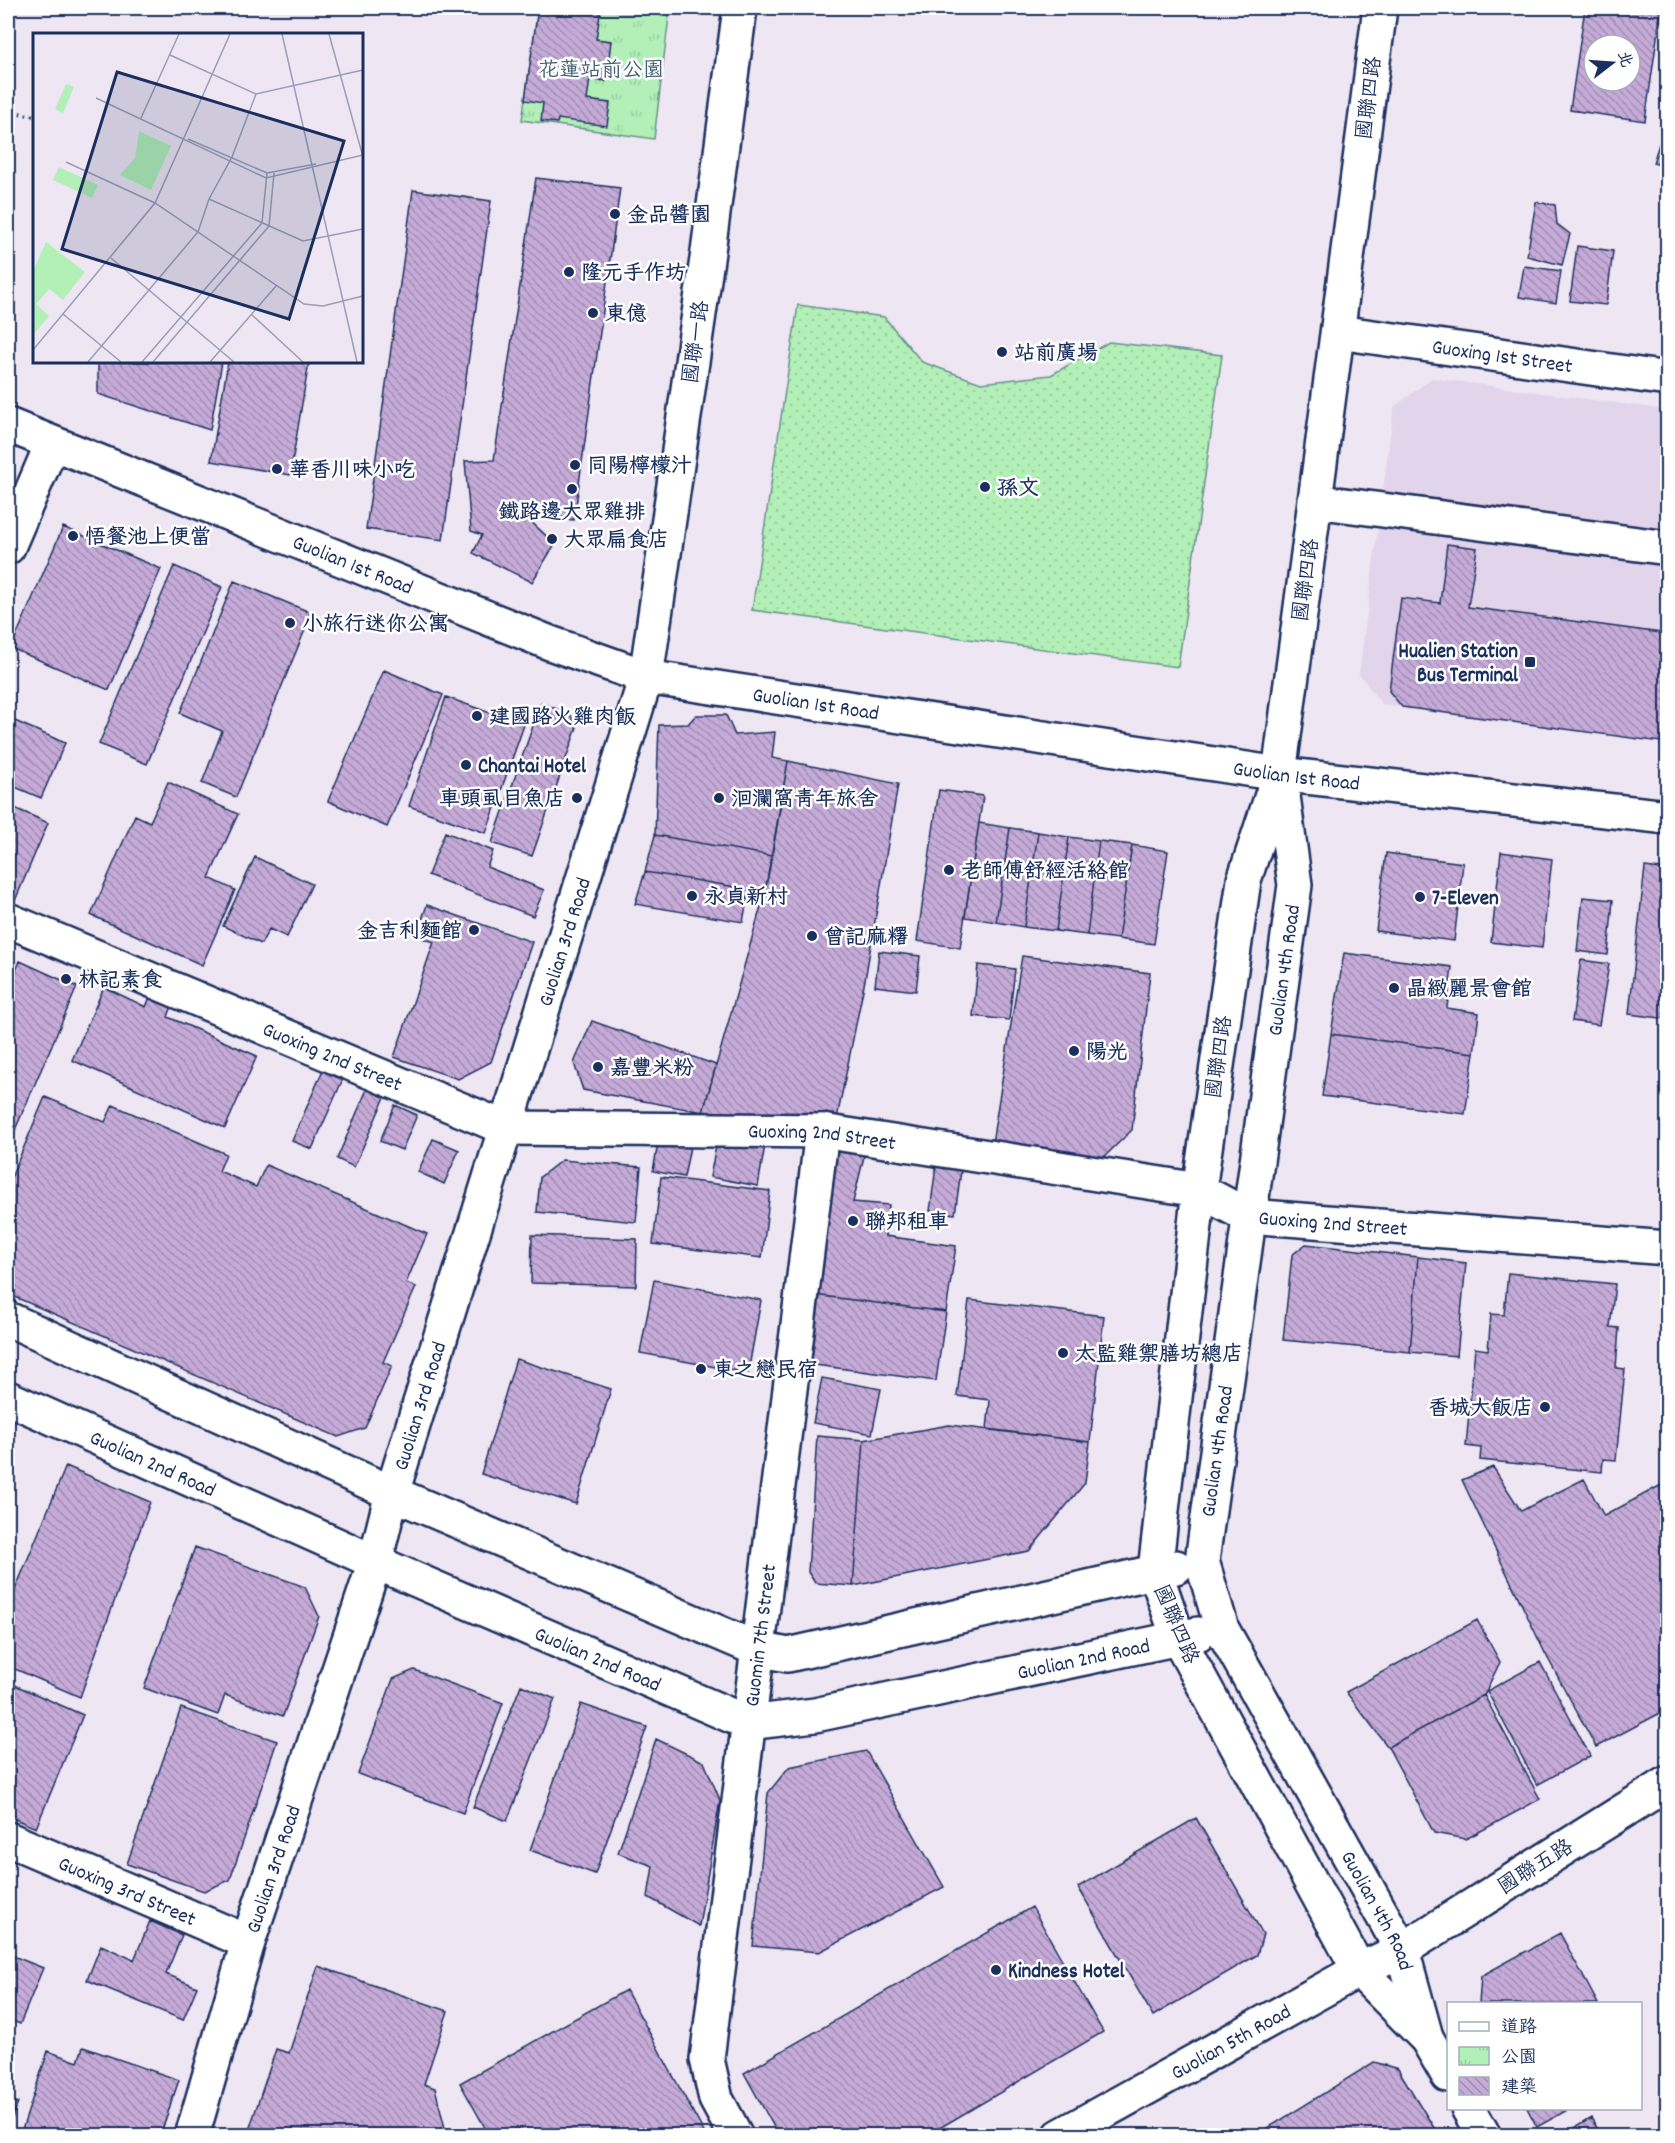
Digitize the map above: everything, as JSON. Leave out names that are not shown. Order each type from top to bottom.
[{"type":"street","name":"國聯一路","points":[[646,677],[707,259],[740,8]]},
{"type":"street","name":"國聯四路","points":[[1380,8],[1280,774],[1244,880],[1199,1190],[1155,1571],[1178,1638],[1359,1970],[1427,2039]]},
{"type":"street","name":"Guoxing 1st Street","points":[[1338,332],[1668,379]]},
{"type":"street","name":"Guolian 1st Road","points":[[8,425],[550,643],[646,677],[1280,774],[1668,817]]},
{"type":"street","points":[[8,547],[52,444]]},
{"type":"street","points":[[1315,501],[1668,548]]},
{"type":"street","name":"Guolian 3rd Road","points":[[192,2136],[248,1942],[375,1562],[392,1493],[646,677]]},
{"type":"street","name":"Guolian 4th Road","points":[[1280,774],[1295,885],[1202,1561],[1222,1629],[1402,1950],[1427,2039],[1447,2072]]},
{"type":"street","name":"Guoxing 2nd Street","points":[[8,920],[505,1128],[822,1131],[1199,1190],[1248,1216],[1668,1248]]},
{"type":"street","name":"Guomin 7th Street","points":[[736,2136],[716,2099],[708,2059],[822,1131]]},
{"type":"street","points":[[8,1319],[392,1493],[757,1649],[788,1655],[1202,1561]]},
{"type":"street","name":"Guolian 2nd Road","points":[[8,1398],[375,1562],[748,1723],[815,1715],[1222,1629]]},
{"type":"street","name":"國聯五路","points":[[1402,1950],[1668,1783]]},
{"type":"street","name":"Guoxing 3rd Street","points":[[8,1839],[248,1942]]},
{"type":"street","name":"Guolian 5th Road","points":[[1060,2136],[1359,1970],[1402,1950]]},
{"type":"street","points":[[1469,2110],[1484,2136]]},
{"type":"path","points":[[8,111],[33,116]]},
{"type":"shaded area","points":[[1432,378],[1667,410],[1667,743],[1382,704],[1359,674],[1394,407]]},
{"type":"green space","name":"花蓮站前公園","points":[[538,8],[670,8],[654,139],[522,120]]},
{"type":"green space","points":[[798,305],[884,317],[922,362],[981,383],[1051,375],[1109,342],[1222,355],[1178,667],[752,610]]},
{"type":"building","points":[[538,8],[601,8],[596,39],[611,41],[606,81],[590,78],[587,100],[610,103],[607,126],[558,119],[557,123],[541,121],[543,103],[525,100]]},
{"type":"building","points":[[1585,8],[1661,10],[1645,121],[1570,110]]},
{"type":"building","points":[[1663,131],[1668,133],[1668,167],[1653,163]]},
{"type":"building","points":[[8,151],[14,153],[8,169]]},
{"type":"building","points":[[536,178],[620,188],[574,520],[525,516],[555,544],[532,582],[473,553],[482,535],[471,531],[465,461],[494,460]]},
{"type":"building","points":[[413,190],[491,201],[443,540],[366,529]]},
{"type":"building","points":[[1536,202],[1555,205],[1557,224],[1570,234],[1562,265],[1527,256]]},
{"type":"building","points":[[1577,246],[1613,251],[1606,305],[1570,301]]},
{"type":"building","points":[[1524,266],[1561,271],[1556,303],[1519,297]]},
{"type":"building","points":[[98,363],[222,363],[210,430],[98,394]]},
{"type":"building","points":[[228,363],[309,363],[290,475],[211,461]]},
{"type":"building","points":[[63,527],[161,569],[109,690],[11,648]]},
{"type":"building","name":"Hualien Station Bus Terminal","points":[[1447,544],[1477,548],[1468,607],[1668,634],[1668,743],[1402,707],[1389,691],[1401,598],[1440,603]]},
{"type":"building","points":[[174,566],[222,587],[147,764],[99,744]]},
{"type":"building","points":[[234,581],[312,613],[236,797],[202,783],[222,731],[180,713]]},
{"type":"building","points":[[384,670],[443,695],[387,827],[328,801]]},
{"type":"building","name":"Chantai Hotel","points":[[446,697],[524,725],[486,833],[409,806]]},
{"type":"building","points":[[541,703],[570,714],[577,727],[532,856],[492,843]]},
{"type":"building","name":"洄瀾窩青年旅舍","points":[[696,715],[726,715],[735,735],[775,732],[772,758],[788,761],[772,856],[655,835],[659,725],[688,724]]},
{"type":"building","points":[[8,718],[65,743],[41,798],[8,784]]},
{"type":"building","name":"曾記麻糬","points":[[788,761],[898,784],[865,980],[835,1128],[703,1112],[765,892]]},
{"type":"building","points":[[168,782],[238,814],[209,878],[235,890],[202,965],[91,915],[135,815],[150,822]]},
{"type":"building","name":"老師傅舒經活絡館","points":[[939,790],[983,796],[960,948],[917,941]]},
{"type":"building","points":[[8,805],[48,823],[11,910],[8,909]]},
{"type":"building","points":[[979,823],[1010,828],[996,922],[965,917]]},
{"type":"building","points":[[1010,828],[1038,832],[1024,927],[996,922]]},
{"type":"building","points":[[445,832],[493,851],[487,867],[544,890],[533,916],[428,875]]},
{"type":"building","points":[[1038,832],[1069,837],[1056,931],[1024,927]]},
{"type":"building","points":[[655,835],[772,856],[765,892],[645,872]]},
{"type":"building","points":[[1069,837],[1099,841],[1087,935],[1056,931]]},
{"type":"building","points":[[1099,841],[1132,845],[1118,939],[1087,935]]},
{"type":"building","points":[[1132,845],[1168,851],[1154,944],[1118,939]]},
{"type":"building","points":[[1501,852],[1552,859],[1542,948],[1491,942]]},
{"type":"building","name":"7-Eleven","points":[[1386,853],[1463,863],[1454,941],[1376,931]]},
{"type":"building","points":[[255,857],[312,884],[287,937],[269,929],[261,944],[223,926]]},
{"type":"building","points":[[1645,867],[1668,870],[1668,1019],[1629,1014]]},
{"type":"building","name":"永貞新村","points":[[645,872],[749,889],[743,922],[635,904]]},
{"type":"building","points":[[1583,897],[1613,900],[1608,955],[1577,951]]},
{"type":"building","points":[[427,905],[532,942],[491,1062],[458,1079],[394,1057],[434,942],[416,936]]},
{"type":"building","points":[[879,951],[920,956],[916,991],[875,986]]},
{"type":"building","name":"晶緻麗景會館","points":[[1344,953],[1452,967],[1447,1008],[1479,1013],[1474,1053],[1331,1034]]},
{"type":"building","name":"陽光","points":[[1022,956],[1150,973],[1132,1130],[1104,1157],[992,1143]]},
{"type":"building","points":[[1581,960],[1609,964],[1599,1025],[1572,1021]]},
{"type":"building","points":[[20,961],[77,987],[8,1146],[8,989]]},
{"type":"building","points":[[978,965],[1015,969],[1009,1020],[973,1016]]},
{"type":"building","points":[[104,987],[146,1007],[150,997],[172,1006],[168,1017],[257,1056],[225,1128],[72,1060]]},
{"type":"building","points":[[592,1021],[716,1065],[703,1112],[583,1090],[574,1063]]},
{"type":"building","points":[[1331,1034],[1474,1053],[1465,1114],[1322,1096]]},
{"type":"building","points":[[326,1063],[346,1072],[312,1149],[292,1141]]},
{"type":"building","points":[[368,1087],[386,1095],[354,1167],[337,1159]]},
{"type":"building","points":[[45,1097],[105,1122],[113,1105],[226,1154],[219,1171],[256,1187],[266,1165],[427,1234],[406,1283],[416,1287],[383,1362],[392,1366],[365,1428],[338,1437],[8,1294],[8,1185]]},
{"type":"building","points":[[395,1105],[417,1115],[402,1150],[380,1141]]},
{"type":"building","points":[[662,1121],[694,1126],[684,1177],[653,1171]]},
{"type":"building","points":[[718,1136],[765,1145],[758,1186],[710,1177]]},
{"type":"building","points":[[433,1139],[459,1150],[444,1184],[418,1172]]},
{"type":"building","name":"聯邦租車","points":[[868,1140],[853,1202],[889,1205],[885,1236],[956,1246],[946,1312],[807,1294],[834,1150]]},
{"type":"building","points":[[937,1159],[962,1163],[955,1214],[930,1211]]},
{"type":"building","points":[[562,1160],[641,1167],[636,1222],[537,1212],[540,1177]]},
{"type":"building","points":[[661,1177],[770,1191],[762,1258],[653,1244]]},
{"type":"building","points":[[532,1235],[637,1239],[636,1286],[531,1283]]},
{"type":"building","points":[[1306,1244],[1418,1257],[1410,1352],[1283,1340],[1292,1255]]},
{"type":"building","points":[[1418,1257],[1466,1263],[1457,1356],[1410,1352]]},
{"type":"building","name":"香城大飯店","points":[[1508,1273],[1615,1284],[1610,1327],[1619,1328],[1616,1368],[1625,1369],[1616,1460],[1603,1459],[1602,1472],[1480,1460],[1481,1448],[1466,1446],[1475,1348],[1488,1350],[1491,1314],[1504,1315]]},
{"type":"building","points":[[654,1280],[761,1300],[748,1373],[640,1353]]},
{"type":"building","points":[[807,1294],[946,1312],[936,1381],[800,1363]]},
{"type":"building","points":[[969,1300],[1104,1316],[1090,1442],[987,1429],[990,1400],[957,1396]]},
{"type":"building","points":[[516,1359],[611,1389],[576,1504],[481,1474]]},
{"type":"building","points":[[822,1378],[881,1389],[872,1434],[813,1423]]},
{"type":"building","points":[[949,1425],[1090,1442],[1085,1483],[1029,1551],[853,1586],[864,1440]]},
{"type":"building","points":[[817,1436],[864,1440],[853,1586],[815,1583],[808,1572]]},
{"type":"building","points":[[66,1466],[150,1502],[80,1697],[8,1666],[8,1607]]},
{"type":"building","points":[[1493,1467],[1521,1511],[1584,1479],[1604,1516],[1665,1483],[1668,1487],[1668,1709],[1596,1747],[1545,1653],[1462,1480]]},
{"type":"building","points":[[195,1547],[305,1587],[319,1616],[283,1716],[225,1695],[218,1715],[144,1688]]},
{"type":"building","points":[[1477,1620],[1500,1662],[1484,1695],[1388,1747],[1346,1692]]},
{"type":"building","points":[[1540,1662],[1590,1756],[1537,1785],[1487,1691]]},
{"type":"building","points":[[414,1670],[503,1703],[463,1813],[358,1774],[393,1679]]},
{"type":"building","points":[[8,1682],[83,1715],[36,1828],[8,1816]]},
{"type":"building","points":[[521,1685],[555,1699],[507,1821],[473,1807]]},
{"type":"building","points":[[1484,1695],[1540,1799],[1466,1839],[1434,1833],[1388,1747]]},
{"type":"building","points":[[581,1704],[647,1727],[595,1874],[530,1850]]},
{"type":"building","points":[[181,1708],[277,1741],[230,1880],[204,1891],[127,1864]]},
{"type":"building","points":[[656,1739],[704,1762],[720,1800],[699,1926],[648,1897],[653,1866],[618,1853]]},
{"type":"building","points":[[866,1751],[944,1887],[819,1952],[753,1946],[768,1793],[789,1767]]},
{"type":"building","points":[[1196,1818],[1263,1934],[1257,1955],[1153,2016],[1078,1887]]},
{"type":"building","name":"Kindness Hotel","points":[[1032,1907],[1103,2032],[926,2136],[779,2136],[744,2073]]},
{"type":"building","points":[[150,1921],[182,1935],[166,1974],[197,1987],[183,2020],[87,1980],[101,1945],[134,1960]]},
{"type":"building","points":[[1560,1933],[1597,2002],[1479,2002],[1481,1976]]},
{"type":"building","points":[[8,1954],[43,1968],[20,2024],[8,2019]]},
{"type":"building","points":[[318,1966],[448,2011],[424,2084],[435,2088],[447,2136],[247,2136],[276,2049],[289,2053]]},
{"type":"building","points":[[626,1990],[706,2136],[484,2136],[488,2133],[460,2083]]},
{"type":"building","points":[[8,2043],[16,2047],[8,2068]]},
{"type":"building","points":[[83,2047],[179,2080],[160,2136],[20,2136],[48,2051],[78,2062]]},
{"type":"building","points":[[1374,2062],[1398,2069],[1439,2136],[1255,2136]]},
{"type":"building","points":[[8,2098],[18,2103],[8,2128]]},
{"type":"building","points":[[1528,2110],[1567,2110],[1537,2127]]},
{"type":"building","points":[[1591,2118],[1602,2136],[1561,2136]]},
{"type":"place","name":"金品醬園","points":[[615,214]]},
{"type":"place","name":"隆元手作坊","points":[[569,272]]},
{"type":"place","name":"東億","points":[[593,313]]},
{"type":"place","name":"站前廣場","points":[[1002,352]]},
{"type":"place","name":"同陽檸檬汁","points":[[575,465]]},
{"type":"place","name":"華香川味小吃","points":[[277,469]]},
{"type":"place","name":"孫文","points":[[985,487]]},
{"type":"place","name":"鐵路邊大眾雞排","points":[[572,489]]},
{"type":"place","name":"悟餐池上便當","points":[[73,536]]},
{"type":"place","name":"大眾扁食店","points":[[552,539]]},
{"type":"place","name":"小旅行迷你公寓","points":[[290,623]]},
{"type":"place","name":"Hualien Station Bus Terminal","points":[[1530,662]]},
{"type":"place","name":"建國路火雞肉飯","points":[[477,716]]},
{"type":"place","name":"Chantai Hotel","points":[[466,765]]},
{"type":"place","name":"車頭虱目魚店","points":[[577,798]]},
{"type":"place","name":"洄瀾窩青年旅舍","points":[[719,798]]},
{"type":"place","name":"老師傅舒經活絡館","points":[[949,870]]},
{"type":"place","name":"永貞新村","points":[[692,896]]},
{"type":"place","name":"7-Eleven","points":[[1420,897]]},
{"type":"place","name":"金吉利麵館","points":[[474,930]]},
{"type":"place","name":"曾記麻糬","points":[[812,936]]},
{"type":"place","name":"林記素食","points":[[66,979]]},
{"type":"place","name":"晶緻麗景會館","points":[[1394,988]]},
{"type":"place","name":"陽光","points":[[1074,1051]]},
{"type":"place","name":"嘉豐米粉","points":[[598,1067]]},
{"type":"place","name":"聯邦租車","points":[[853,1221]]},
{"type":"place","name":"太監雞禦膳坊總店","points":[[1063,1353]]},
{"type":"place","name":"東之戀民宿","points":[[701,1369]]},
{"type":"place","name":"香城大飯店","points":[[1545,1407]]},
{"type":"place","name":"Kindness Hotel","points":[[996,1970]]}]
